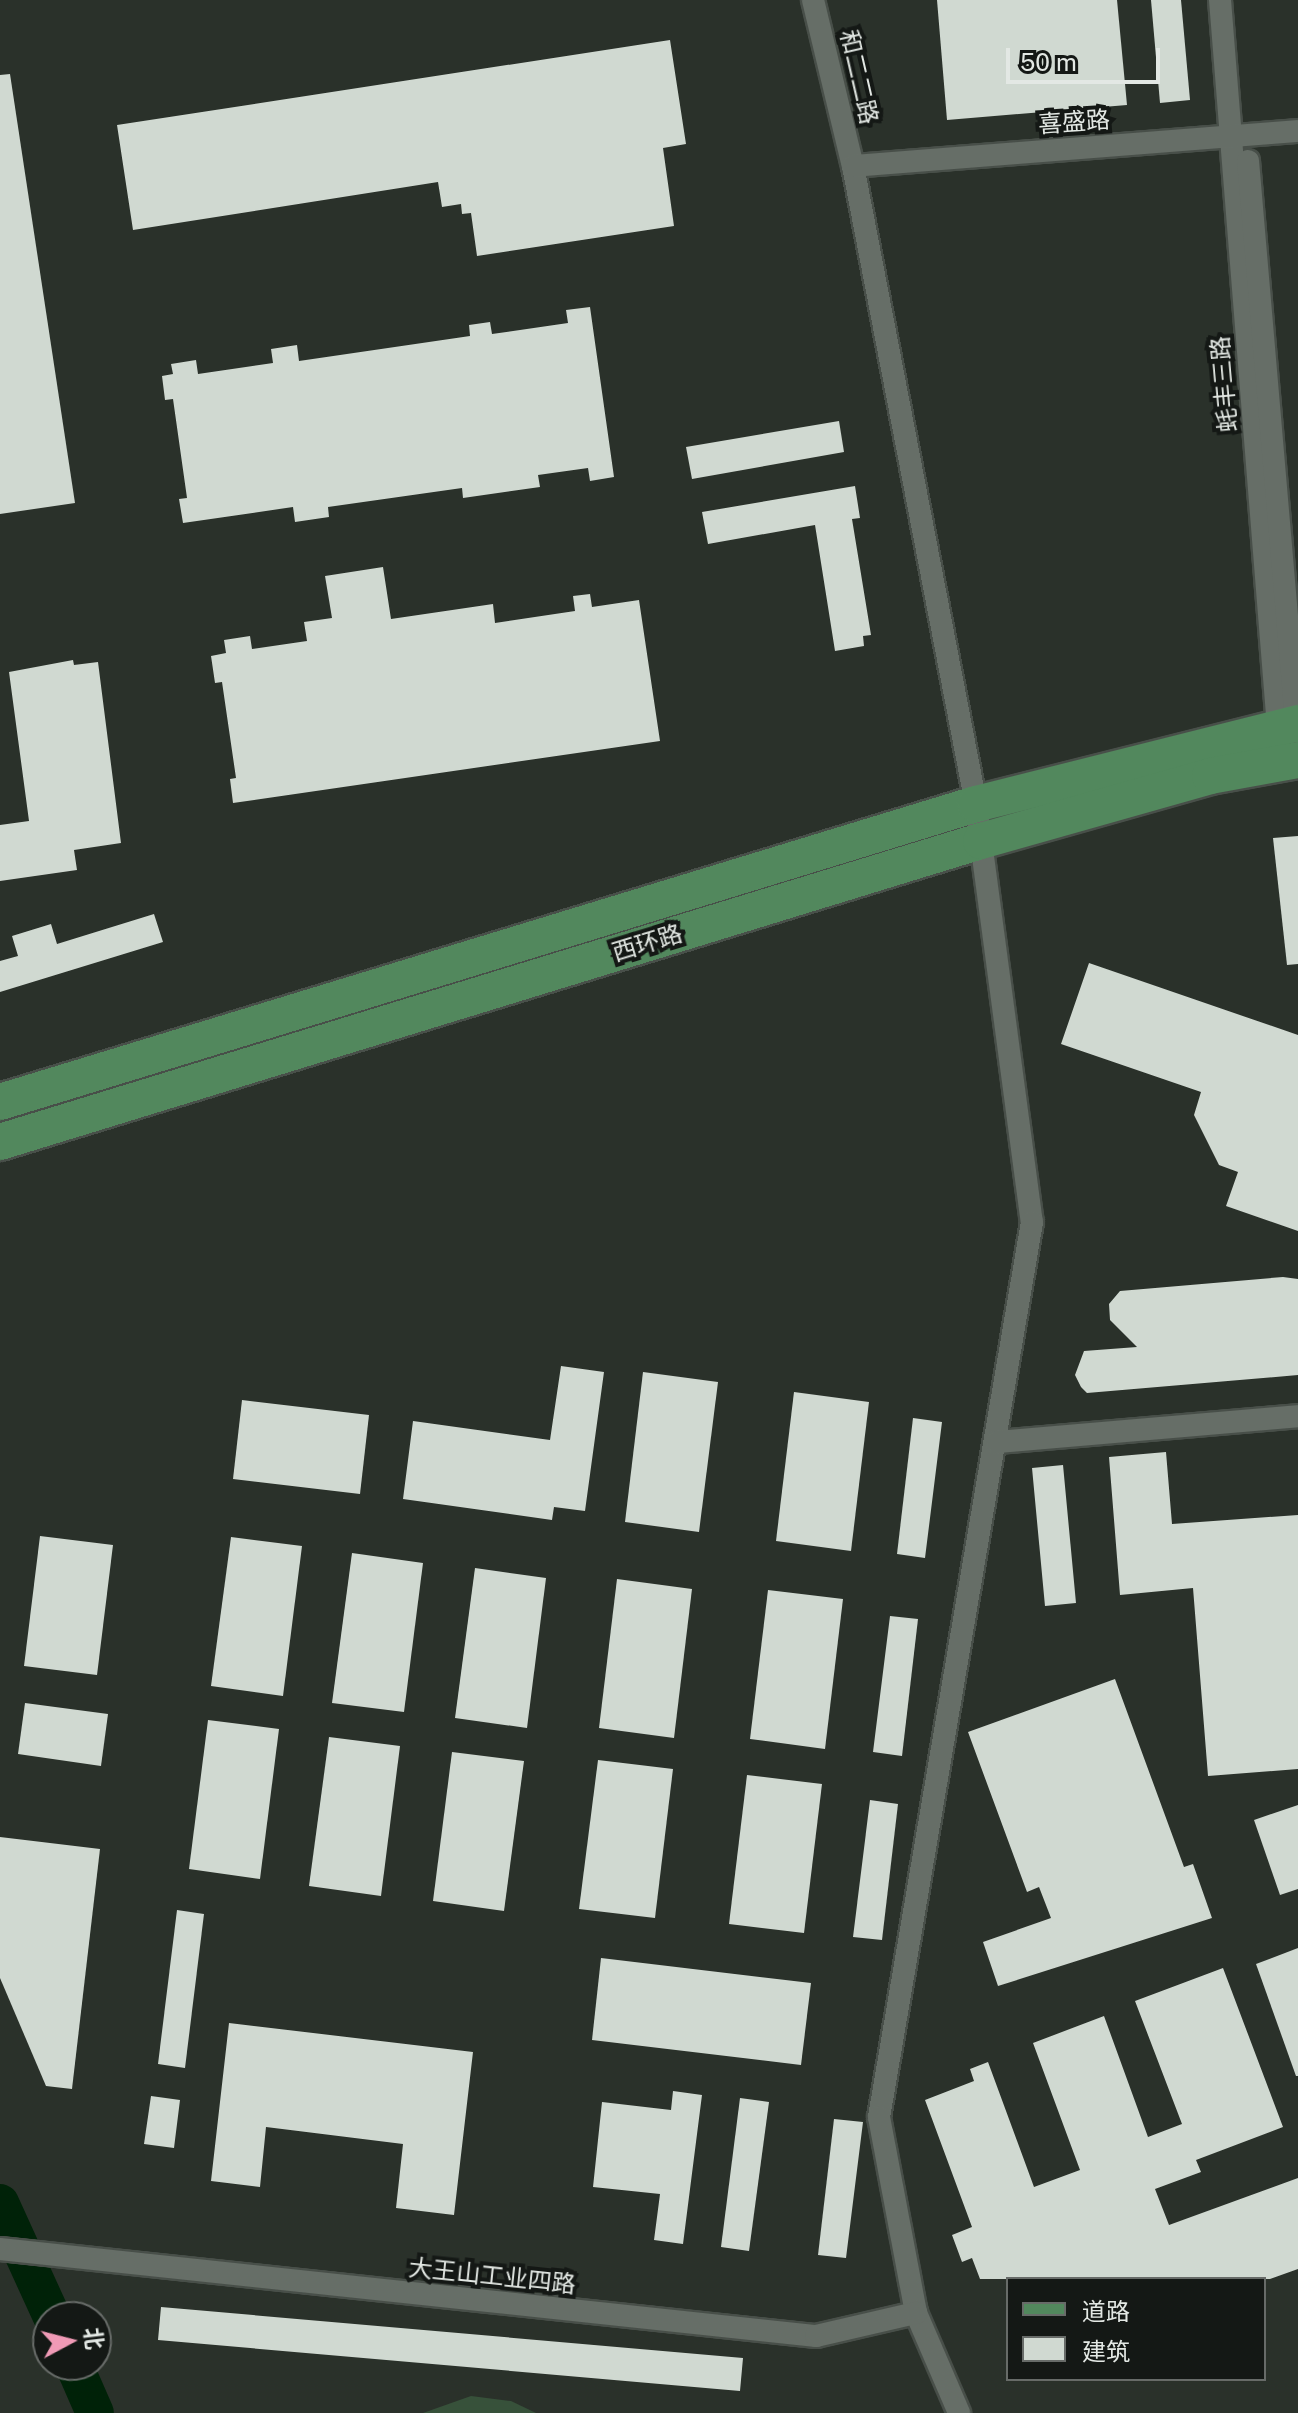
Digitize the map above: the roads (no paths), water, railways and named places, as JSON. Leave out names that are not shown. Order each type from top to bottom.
[{"type":"main road","name":"西环路","points":[[0,1102],[976,804],[1291,741]]},
{"type":"main road","name":"西环路","points":[[0,1142],[981,841],[1291,741]]},
{"type":"street","name":"和二二路","points":[[813,0],[853,166],[976,804],[1032,1222],[997,1442],[879,2117],[916,2313],[959,2413]]},
{"type":"street","name":"蚝丰三路","points":[[1220,0],[1238,136],[1291,741]]},
{"type":"street","name":"蚝丰三路","points":[[1234,0],[1238,136]]},
{"type":"street","name":"喜盛路","points":[[853,166],[1298,131]]},
{"type":"street","points":[[997,1442],[1298,1416]]},
{"type":"street","name":"大王山工业四路","points":[[0,2249],[816,2336],[916,2313]]},
{"type":"waterway","points":[[0,2203],[45,2301]]},
{"type":"waterway","points":[[81,2381],[95,2413]]}]
